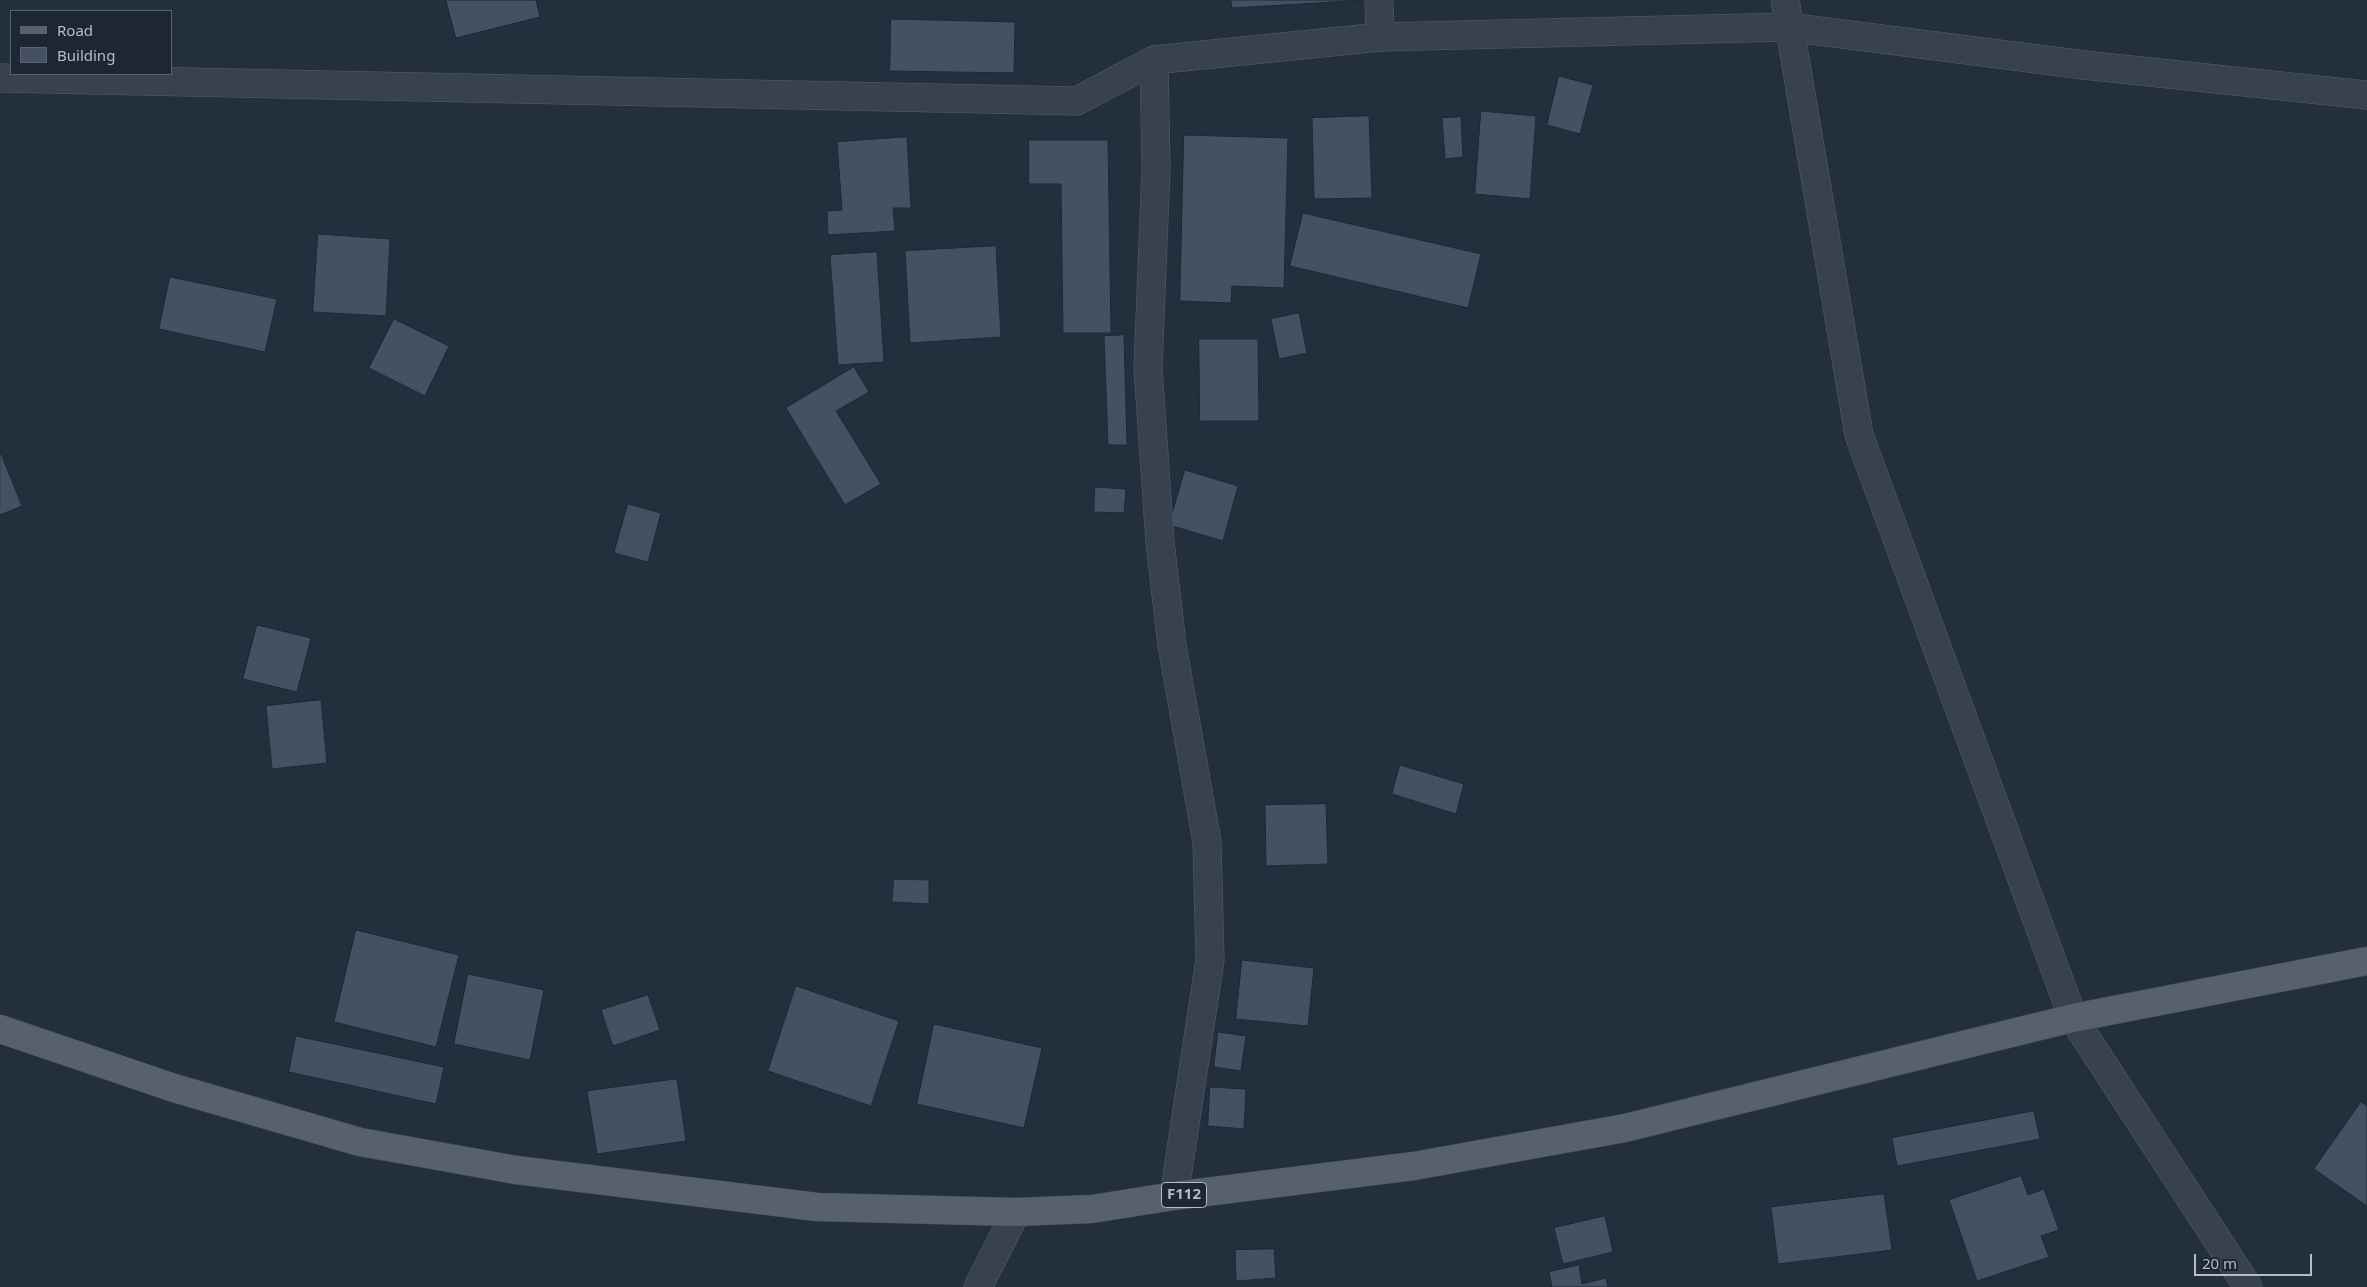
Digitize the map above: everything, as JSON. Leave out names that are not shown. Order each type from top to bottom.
[{"type":"main road","name":"F112","points":[[0,1029],[174,1088],[360,1142],[516,1170],[817,1207],[1016,1212],[1092,1209],[1174,1196],[1414,1166],[1624,1128],[2073,1018],[2367,961]]},
{"type":"street","points":[[1379,0],[1380,37]]},
{"type":"street","points":[[1785,0],[1788,27],[1860,435],[2073,1018],[2248,1287]]},
{"type":"street","points":[[0,78],[1077,101],[1154,60],[1380,37],[1788,27],[2084,65],[2367,95]]},
{"type":"street","points":[[1154,60],[1156,169],[1148,368],[1160,542],[1172,645],[1207,842],[1209,950],[1174,1196]]},
{"type":"street","points":[[978,1287],[1016,1212]]},
{"type":"building","points":[[446,0],[536,0],[540,17],[456,38]]},
{"type":"building","points":[[1231,0],[1367,0],[1232,8]]},
{"type":"building","points":[[891,19],[1015,22],[1014,73],[890,71]]},
{"type":"building","points":[[1559,76],[1593,85],[1580,134],[1547,125]]},
{"type":"building","points":[[1481,111],[1536,116],[1530,199],[1475,194]]},
{"type":"building","points":[[1369,116],[1372,198],[1314,199],[1312,118]]},
{"type":"building","points":[[1461,117],[1463,157],[1445,159],[1442,118]]},
{"type":"building","points":[[1184,135],[1288,138],[1284,288],[1232,286],[1231,303],[1180,301]]},
{"type":"building","points":[[907,137],[911,208],[893,208],[895,231],[828,235],[827,211],[842,210],[837,142]]},
{"type":"building","points":[[1029,140],[1108,140],[1111,333],[1063,333],[1061,184],[1029,184]]},
{"type":"building","points":[[1303,213],[1481,254],[1468,308],[1290,266]]},
{"type":"building","points":[[318,234],[390,239],[386,316],[313,312]]},
{"type":"building","points":[[996,246],[1001,337],[910,343],[905,251]]},
{"type":"building","points":[[877,252],[884,362],[838,365],[830,255]]},
{"type":"building","points":[[170,277],[277,299],[265,352],[159,329]]},
{"type":"building","points":[[1299,313],[1307,353],[1279,359],[1271,319]]},
{"type":"building","points":[[394,319],[449,346],[425,396],[369,368]]},
{"type":"building","points":[[1124,335],[1127,445],[1108,445],[1104,336]]},
{"type":"building","points":[[1199,339],[1258,339],[1259,421],[1200,421]]},
{"type":"building","points":[[854,367],[869,392],[836,411],[881,484],[845,505],[786,408]]},
{"type":"building","points":[[0,451],[22,506],[0,515]]},
{"type":"building","points":[[1185,470],[1238,486],[1223,541],[1169,525]]},
{"type":"building","points":[[1095,487],[1126,489],[1124,513],[1094,512]]},
{"type":"building","points":[[628,504],[661,513],[648,562],[614,553]]},
{"type":"building","points":[[257,625],[311,638],[297,692],[243,679]]},
{"type":"building","points":[[321,700],[327,763],[272,769],[266,706]]},
{"type":"building","points":[[1400,765],[1464,784],[1456,814],[1392,794]]},
{"type":"building","points":[[1326,804],[1328,864],[1266,866],[1265,805]]},
{"type":"building","points":[[894,879],[929,880],[929,904],[892,902]]},
{"type":"building","points":[[356,930],[459,955],[436,1047],[334,1022]]},
{"type":"building","points":[[1242,960],[1314,968],[1308,1026],[1236,1019]]},
{"type":"building","points":[[468,974],[544,990],[530,1060],[454,1044]]},
{"type":"building","points":[[796,986],[899,1021],[871,1106],[768,1071]]},
{"type":"building","points":[[648,995],[660,1030],[613,1046],[601,1010]]},
{"type":"building","points":[[934,1024],[1042,1048],[1024,1128],[917,1104]]},
{"type":"building","points":[[1218,1032],[1246,1036],[1241,1071],[1214,1067]]},
{"type":"building","points":[[296,1036],[444,1067],[436,1104],[289,1072]]},
{"type":"building","points":[[677,1079],[686,1141],[597,1154],[587,1091]]},
{"type":"building","points":[[1210,1087],[1246,1089],[1244,1129],[1208,1126]]},
{"type":"building","points":[[2361,1102],[2367,1106],[2367,1206],[2314,1169]]},
{"type":"building","points":[[2034,1111],[2040,1139],[1897,1166],[1892,1138]]},
{"type":"building","points":[[2021,1176],[2028,1195],[2044,1189],[2059,1230],[2041,1236],[2049,1257],[1977,1281],[1949,1200]]},
{"type":"building","points":[[1884,1194],[1892,1250],[1778,1264],[1771,1207]]},
{"type":"building","points":[[1605,1216],[1613,1252],[1563,1264],[1554,1228]]},
{"type":"building","points":[[1274,1249],[1276,1278],[1236,1281],[1235,1250]]},
{"type":"building","points":[[1579,1265],[1582,1284],[1606,1278],[1608,1287],[1552,1287],[1549,1272]]}]
